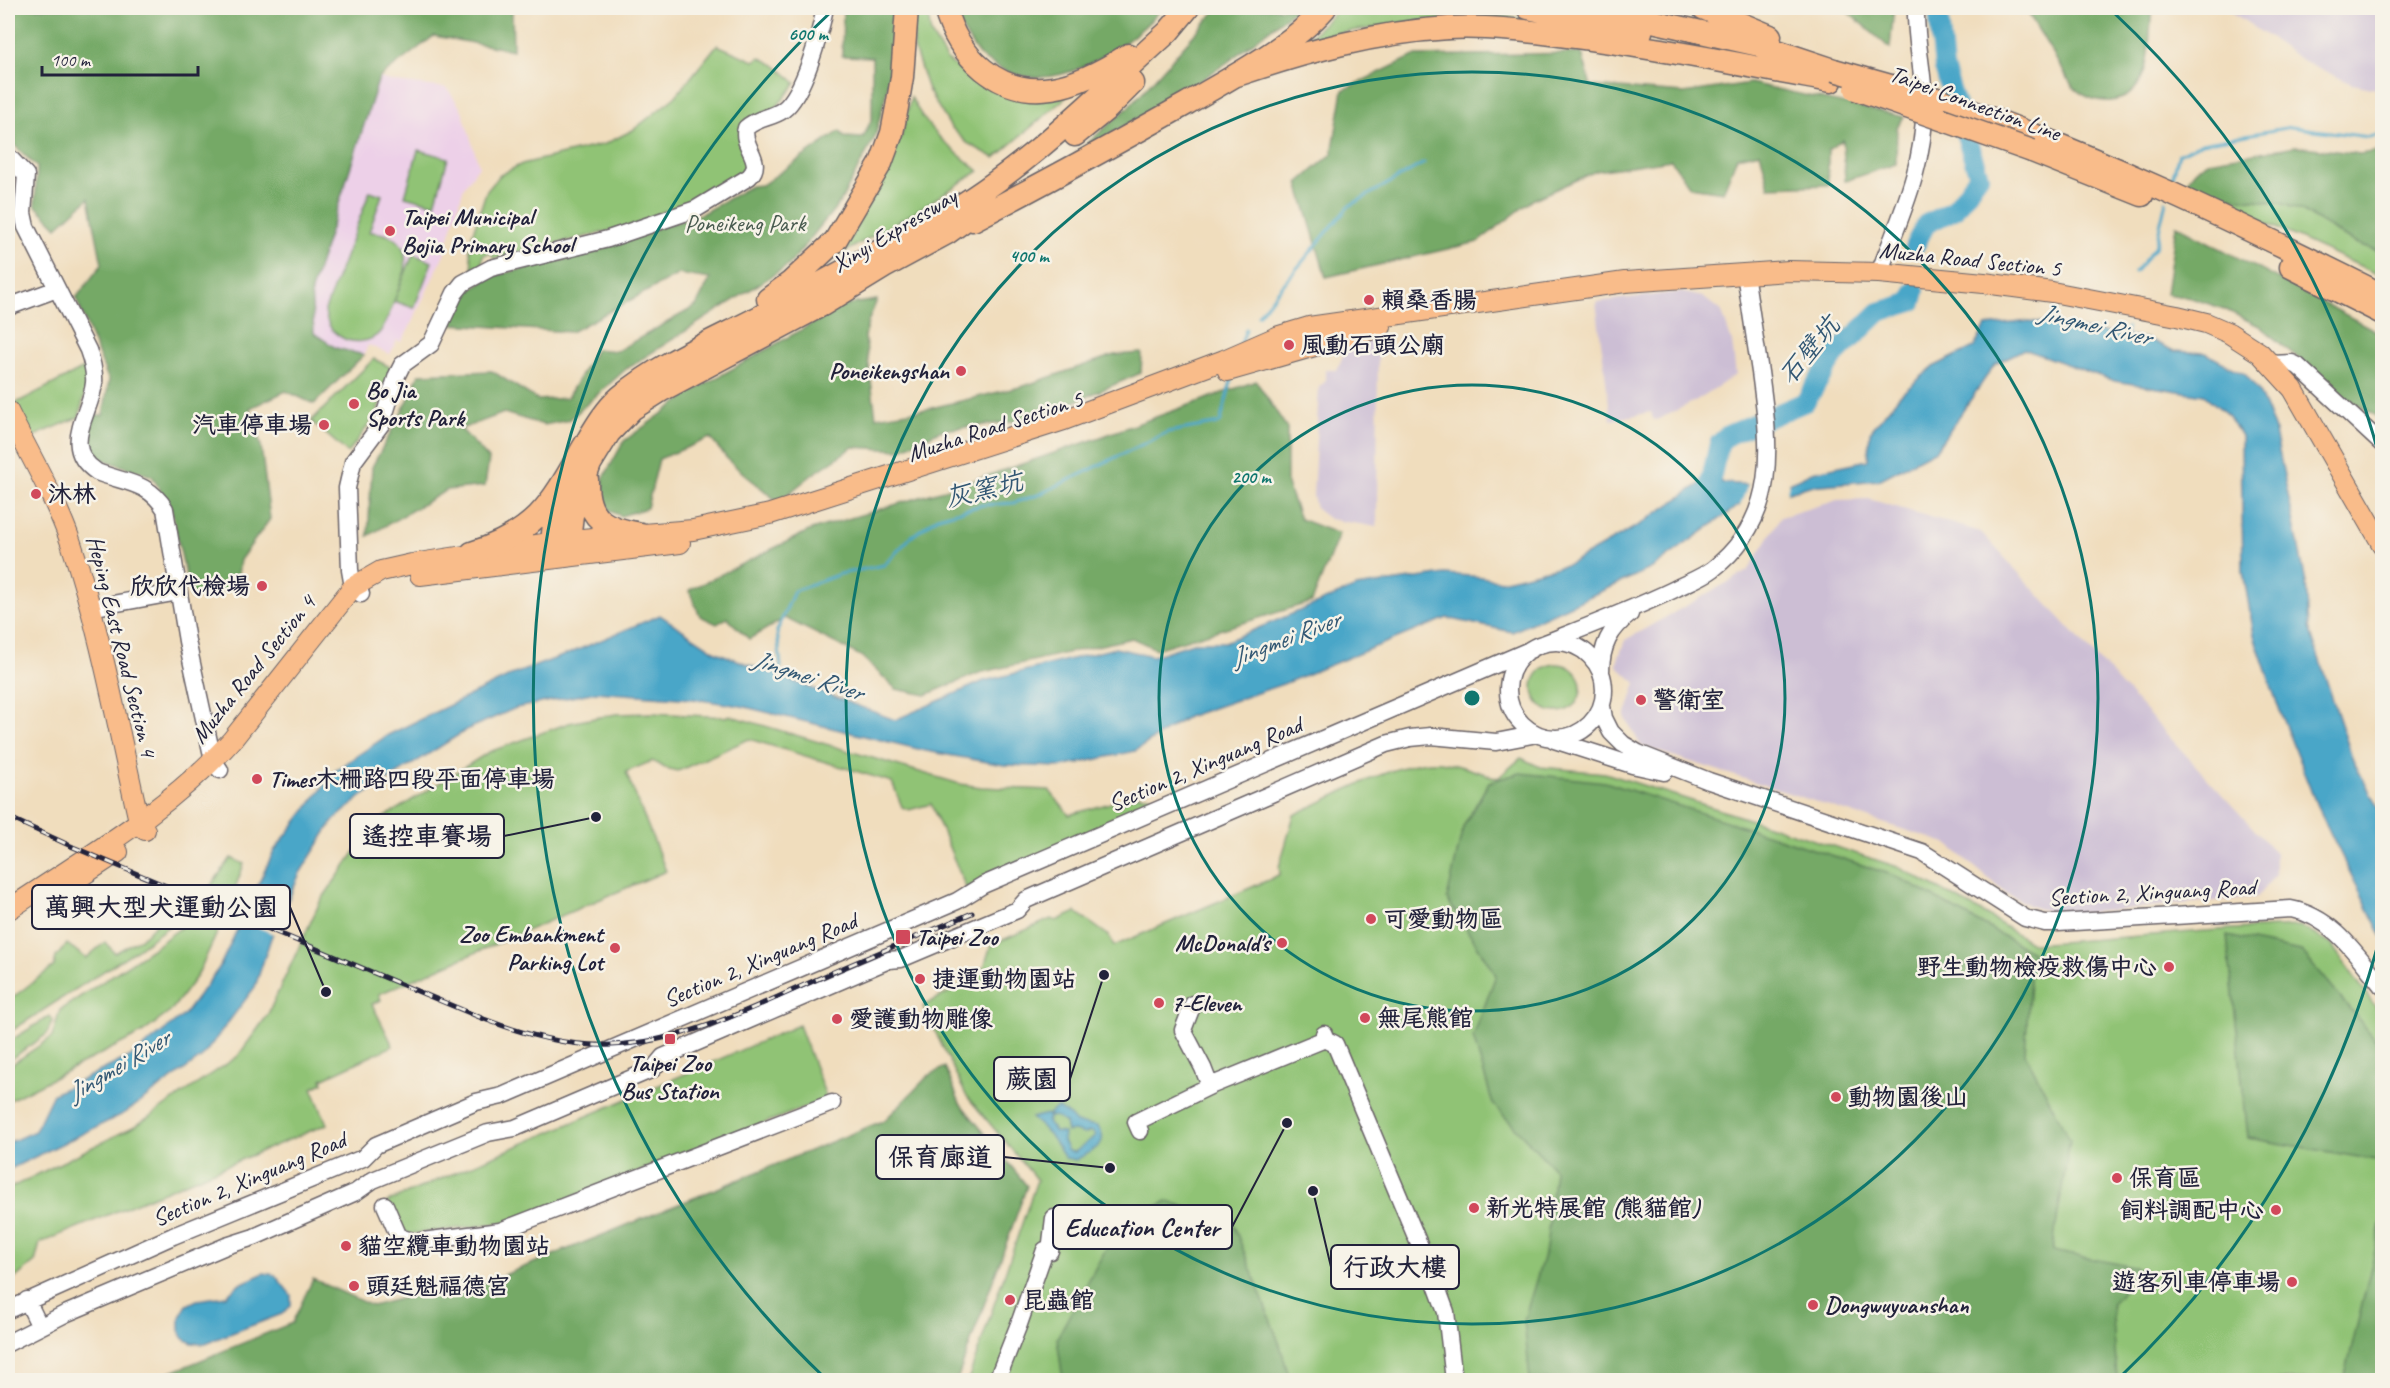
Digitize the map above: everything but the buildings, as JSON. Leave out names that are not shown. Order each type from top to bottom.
[{"type":"highway","points":[[704,345],[791,282],[835,241],[867,188],[881,163],[892,133],[902,77],[907,8]]},
{"type":"highway","points":[[945,8],[953,33],[968,56],[987,73],[1007,84],[1052,88],[1118,62],[1145,45],[1186,8]]},
{"type":"highway","name":"Xinyi Expressway","points":[[584,460],[599,421],[618,399],[640,381],[668,363],[943,216],[1007,174],[1168,32],[1186,8]]},
{"type":"highway","name":"Xinyi Expressway","points":[[584,460],[632,410],[662,390],[822,305],[884,267],[947,233],[1035,168],[1108,108],[1204,8]]},
{"type":"highway","points":[[947,233],[1081,164],[1237,75],[1280,45],[1324,8]]},
{"type":"highway","name":"Taipei Connection Line","points":[[1528,8],[1752,56],[1835,71],[1856,89],[2034,144]]},
{"type":"highway","name":"Taipei Connection Line","points":[[1591,8],[1758,45],[1835,71],[1937,99],[2034,144],[2144,188],[2213,211],[2382,295]]},
{"type":"highway","points":[[1703,8],[1835,71]]},
{"type":"highway","points":[[1237,75],[1323,48],[1386,36],[1450,28],[1494,29],[1610,41],[1835,71]]},
{"type":"highway","name":"Taipei Connection Line","points":[[2144,188],[2222,232],[2382,313]]},
{"type":"highway","points":[[584,460],[588,496],[597,518],[605,525],[618,530],[641,534]]},
{"type":"highway","points":[[560,546],[560,505],[584,460]]},
{"type":"highway","points":[[472,553],[509,539],[538,518],[584,460]]},
{"type":"main road","name":"Muzha Road Section 5","points":[[560,546],[694,541],[772,524],[1036,441],[1192,384],[1253,356],[1294,330],[1625,282],[1789,271],[1879,273],[2052,292],[2195,320],[2218,328],[2240,339],[2272,364],[2293,389],[2382,544]]},
{"type":"main road","name":"Muzha Road Section 5","points":[[560,546],[641,534],[703,529],[770,514],[1032,431],[1253,356],[1323,344],[1439,310]]},
{"type":"main road","points":[[1323,344],[1326,324]]},
{"type":"main road","name":"Heping East Road Section 4","points":[[8,411],[65,527],[90,608],[143,827]]},
{"type":"main road","name":"Muzha Road Section 4","points":[[357,591],[387,580],[560,546]]},
{"type":"main road","name":"Muzha Road Section 4","points":[[8,925],[60,883],[143,827],[181,806],[216,765],[242,746],[357,591],[381,571],[472,553],[560,546]]},
{"type":"main road","name":"Muzha Road Section 4","points":[[8,910],[60,883]]},
{"type":"street","points":[[357,591],[350,570],[347,498],[349,471],[357,455],[382,423],[399,370],[430,344],[455,293],[474,275],[491,268],[608,239],[696,209],[749,177],[754,172],[755,165],[745,139],[746,128],[781,111],[793,100],[806,72],[825,8]]},
{"type":"street","points":[[1879,273],[1906,203],[1920,155],[1923,134],[1924,99],[1916,8]]},
{"type":"street","points":[[8,156],[26,175],[23,213],[26,227],[88,350],[94,374],[91,396],[78,436],[83,458],[90,468],[97,472],[144,488],[160,502],[168,517],[187,641],[216,765]]},
{"type":"street","name":"Section 2, Xinguang Road","points":[[8,1310],[173,1236],[363,1158],[376,1145],[476,1102],[502,1096],[640,1038],[957,901],[983,885],[1538,646],[1646,603],[1699,577],[1725,558],[1745,532],[1759,505],[1767,474],[1767,423],[1745,273]]},
{"type":"street","points":[[8,307],[57,289]]},
{"type":"street","points":[[2272,364],[2292,363],[2298,366],[2382,444]]},
{"type":"street","points":[[90,608],[179,592]]},
{"type":"street","name":"Section 2, Xinguang Road","points":[[1601,672],[1603,648],[1608,637],[1622,620],[1646,603]]},
{"type":"street","points":[[1566,643],[1577,647],[1587,653],[1601,672],[1604,683],[1602,706],[1597,716],[1581,732],[1558,739],[1542,736],[1520,722],[1510,703],[1508,693],[1512,672],[1517,663],[1538,646],[1566,643]]},
{"type":"street","name":"Section 2, Xinguang Road","points":[[1602,706],[1607,724],[1623,744],[1638,753],[1709,781],[1922,852],[2032,921],[2058,923],[2291,909],[2306,912],[2330,927],[2382,986]]},
{"type":"street","name":"Section 2, Xinguang Road","points":[[8,1343],[226,1245],[274,1228],[356,1192],[381,1177],[488,1133],[515,1128],[652,1069],[663,1057],[889,960],[901,959],[1017,910],[1026,900],[1079,876],[1386,744],[1431,736],[1496,742],[1542,736],[1632,765],[1709,781]]},
{"type":"street","points":[[1193,1004],[1183,1030],[1210,1086]]},
{"type":"street","points":[[1140,1131],[1136,1122],[1210,1086],[1324,1037],[1335,1044],[1446,1312],[1454,1380]]},
{"type":"street","points":[[385,1205],[399,1237],[415,1242],[501,1231],[832,1103]]},
{"type":"street","points":[[997,1380],[1045,1250],[1050,1251],[1054,1218],[1099,1222]]},
{"type":"street","points":[[27,1300],[40,1327]]},
{"type":"shaded area","points":[[2226,8],[2382,8],[2382,90],[2352,84],[2302,60]]},
{"type":"shaded area","name":"Taipei Municipal Bojia Primary School","points":[[379,78],[447,88],[462,110],[479,166],[464,187],[444,254],[409,329],[401,342],[397,340],[390,354],[368,345],[364,355],[336,348],[314,333],[311,291]]},
{"type":"shaded area","points":[[1680,292],[1703,297],[1722,312],[1732,342],[1736,375],[1695,401],[1657,420],[1653,419],[1651,412],[1611,420],[1596,302]]},
{"type":"shaded area","points":[[1378,339],[1377,527],[1329,519],[1316,509],[1313,496],[1319,387],[1326,381],[1326,370],[1337,370],[1347,347]]},
{"type":"shaded area","points":[[1869,499],[1981,532],[2275,852],[2275,875],[2257,897],[2061,915],[2030,906],[2006,893],[1946,843],[1641,746],[1625,717],[1636,683],[1616,665],[1625,640],[1748,571],[1781,517],[1837,500]]},
{"type":"green space","points":[[8,8],[512,8],[513,50],[434,36],[379,78],[311,291],[314,333],[336,348],[364,355],[314,404],[286,391],[250,408],[261,446],[270,519],[240,560],[236,589],[191,599],[171,509],[152,476],[92,456],[86,415],[103,415],[109,381],[76,298],[102,264],[89,198],[57,227],[35,205],[37,167],[8,139]]},
{"type":"green space","name":"Poneikeng Park","points":[[843,8],[895,8],[895,46],[887,90],[875,137],[840,202],[789,265],[626,369],[569,420],[544,425],[504,413],[461,429],[489,459],[485,486],[447,490],[368,536],[372,467],[408,400],[419,374],[492,371],[538,400],[567,398],[596,349],[617,351],[696,306],[710,279],[679,274],[571,332],[451,324],[469,291],[492,276],[590,254],[701,214],[751,186],[762,185],[840,131],[844,137],[863,138],[872,118],[872,57],[842,56]]},
{"type":"green space","points":[[913,8],[927,8],[931,34],[946,59],[979,84],[1020,98],[1077,88],[995,158],[967,143],[950,126],[928,90],[914,48]]},
{"type":"green space","points":[[950,8],[1163,8],[1128,40],[1108,54],[1086,66],[1063,74],[1039,77],[1016,75],[982,58]]},
{"type":"green space","points":[[1218,8],[1297,8],[1228,62],[1173,99],[1075,154],[1130,106]]},
{"type":"green space","points":[[1339,8],[1462,8],[1575,29],[1397,25],[1343,32],[1298,42],[1314,33]]},
{"type":"green space","points":[[1843,8],[1894,8],[1890,48]]},
{"type":"green space","points":[[2025,8],[2152,8],[2149,50],[2142,78],[2135,89],[2125,97],[2111,101],[2095,100],[2077,91]]},
{"type":"green space","points":[[717,45],[754,61],[760,57],[775,65],[796,83],[775,109],[747,120],[749,170],[699,203],[661,212],[638,224],[494,259],[491,253],[483,255],[482,265],[473,271],[469,245],[486,192],[500,175],[522,164],[605,144],[633,130],[675,97]]},
{"type":"green space","points":[[1582,53],[1591,86],[1684,93],[1750,83],[1904,117],[1897,127],[1896,164],[1845,181],[1843,140],[1828,150],[1828,185],[1769,187],[1760,152],[1737,157],[1723,192],[1690,187],[1671,160],[1596,171],[1534,199],[1478,242],[1326,277],[1298,183],[1332,154],[1343,90],[1414,56]]},
{"type":"green space","points":[[911,97],[932,129],[979,171],[915,212],[822,265],[901,137]]},
{"type":"green space","points":[[2296,146],[2360,154],[2382,151],[2382,252],[2355,243],[2302,211],[2281,203],[2221,196],[2185,186],[2195,172],[2208,161]]},
{"type":"green space","points":[[418,150],[448,158],[435,204],[405,196]]},
{"type":"green space","points":[[2185,186],[2221,196],[2281,203],[2302,211],[2355,243],[2382,252],[2382,276]]},
{"type":"green space","points":[[370,191],[382,195],[369,232],[393,237],[402,247],[406,261],[405,271],[390,312],[380,332],[367,340],[356,341],[345,339],[331,329],[325,310]]},
{"type":"green space","points":[[2176,225],[2382,334],[2382,420],[2348,399],[2259,326],[2224,309],[2191,298],[2166,294]]},
{"type":"green space","points":[[413,254],[432,262],[414,308],[394,301]]},
{"type":"green space","points":[[877,300],[865,337],[876,417],[927,409],[1024,386],[1114,355],[1142,353],[1141,373],[1035,419],[942,430],[899,450],[853,447],[778,502],[730,462],[710,438],[659,459],[647,508],[621,516],[610,511],[605,500],[603,479],[624,441],[695,390],[845,305]]},
{"type":"green space","name":"Bo Jia Sports Park","points":[[374,359],[392,368],[376,415],[348,453],[311,421]]},
{"type":"green space","points":[[88,366],[89,377],[79,417],[30,438],[14,404]]},
{"type":"green space","points":[[1256,381],[1287,428],[1287,485],[1300,519],[1339,534],[1312,602],[1156,649],[1132,638],[979,673],[926,695],[896,689],[861,656],[785,618],[749,639],[727,618],[717,624],[700,616],[689,590],[811,530],[960,485]]},
{"type":"green space","points":[[1557,664],[1574,671],[1581,688],[1574,705],[1557,712],[1540,705],[1533,688],[1540,671]]},
{"type":"green space","points":[[652,713],[726,717],[728,715],[960,784],[1049,790],[1069,815],[1138,795],[1171,799],[966,888],[931,804],[909,810],[902,807],[892,782],[749,739],[678,771],[665,768],[652,761],[626,772],[666,871],[379,994],[381,1000],[372,1004],[393,1046],[322,1079],[323,1083],[312,1088],[327,1124],[40,1243],[35,1262],[8,1284],[8,1189],[137,1125],[238,1056],[267,1016],[320,902],[375,823],[489,752],[569,723],[616,714]]},
{"type":"green space","name":"Taipei Zoo","points":[[1521,758],[1540,767],[1605,773],[1898,867],[1978,910],[2033,944],[2300,926],[2331,944],[2382,1016],[2382,1380],[968,1380],[1037,1180],[966,1095],[923,1006],[959,987],[969,973],[984,967],[991,945],[1051,919],[1056,921],[1076,912],[1109,936],[1114,946],[1271,879],[1280,874],[1279,867],[1294,815],[1367,781],[1406,766],[1424,762],[1447,763],[1498,778]]},
{"type":"green space","points":[[1520,773],[1605,782],[1896,876],[2032,952],[2025,1053],[2070,1140],[2052,1251],[2144,1269],[2112,1303],[2117,1380],[1530,1380],[1524,1320],[1546,1248],[1555,1170],[1493,1104],[1473,1037],[1496,975],[1447,899],[1463,827],[1489,782]]},
{"type":"green space","points":[[231,858],[244,864],[224,918],[197,976],[170,1012],[142,1033],[8,1101],[8,1067],[52,1037],[60,1010],[180,928]]},
{"type":"green space","points":[[181,898],[187,905],[184,915],[138,949],[8,1033],[8,1001],[54,966],[56,957],[67,944],[86,958],[105,942],[115,953],[143,937]]},
{"type":"green space","points":[[2227,936],[2301,951],[2382,1047],[2382,1161],[2248,1138]]},
{"type":"green space","points":[[50,1016],[52,1021],[47,1034],[8,1061],[8,1042]]},
{"type":"green space","points":[[799,1025],[827,1099],[505,1223],[410,1234],[399,1229],[387,1202]]},
{"type":"green space","points":[[945,1067],[960,1103],[1027,1186],[957,1380],[152,1380],[292,1323],[313,1279],[372,1306],[407,1297],[438,1283],[487,1282],[885,1120],[928,1076]]},
{"type":"green space","points":[[1167,1201],[1233,1223],[1280,1345],[1290,1380],[1063,1380],[1057,1338],[1119,1225]]},
{"type":"green space","points":[[2382,1221],[2382,1380],[2344,1380]]},
{"type":"water","name":"Jingmei River","points":[[2030,321],[2148,339],[2174,351],[2205,353],[2245,374],[2258,390],[2274,427],[2306,582],[2309,628],[2353,760],[2382,815],[2382,937],[2317,806],[2280,712],[2254,635],[2243,572],[2241,436],[2229,416],[2204,395],[2114,381],[2024,349],[1995,364],[1936,450],[1879,480],[1810,486],[1738,506],[1652,568],[1512,632],[1447,618],[1283,684],[1187,717],[1135,751],[1061,767],[1004,765],[926,751],[741,706],[694,699],[596,692],[516,708],[468,729],[362,796],[333,821],[300,873],[271,938],[255,987],[202,1057],[125,1113],[8,1170],[8,1143],[35,1131],[53,1094],[133,1055],[184,1015],[219,968],[274,851],[336,770],[388,735],[514,674],[660,615],[716,652],[895,720],[984,681],[1115,648],[1153,656],[1196,642],[1225,642],[1356,587],[1445,574],[1501,581],[1570,564],[1639,525],[1710,477],[1724,483],[1781,487],[1812,472],[1868,460],[1870,432],[1899,396],[1933,367],[1974,347],[1986,326]]},
{"type":"water","points":[[1057,1108],[1067,1113],[1076,1123],[1097,1126],[1102,1138],[1098,1147],[1076,1160],[1065,1158],[1049,1134],[1031,1118],[1047,1114],[1049,1118],[1047,1122],[1055,1132],[1064,1133],[1063,1141],[1068,1151],[1075,1152],[1096,1135],[1091,1131],[1084,1134],[1074,1131],[1067,1132],[1065,1123],[1055,1116],[1050,1117],[1049,1113]]},
{"type":"water","points":[[264,1273],[275,1275],[291,1295],[291,1306],[282,1314],[203,1344],[192,1343],[183,1338],[180,1331],[180,1317],[187,1305],[197,1300],[226,1296],[238,1285]]},
{"type":"pier","points":[[1790,479],[1786,496],[1738,511],[1749,482],[1780,484]]},
{"type":"pier","points":[[243,910],[280,926],[276,935],[239,919]]},
{"type":"waterway","name":"石壁坑","points":[[1915,245],[1926,224],[1954,210],[1979,176],[1944,68],[1938,8]]},
{"type":"waterway","points":[[2171,183],[2179,154],[2202,143],[2291,127],[2369,137],[2382,134]]},
{"type":"waterway","name":"灰窯坑","points":[[1258,315],[1349,206],[1424,163]]},
{"type":"waterway","points":[[2135,272],[2155,248],[2166,201]]},
{"type":"waterway","name":"石壁坑","points":[[1707,496],[1719,444],[1728,435],[1805,402],[1835,355],[1879,312],[1912,302],[1915,291]]},
{"type":"waterway","name":"Jingmei River","points":[[2126,338],[2127,328]]},
{"type":"waterway","name":"灰窯坑","points":[[1241,344],[1246,329]]},
{"type":"waterway","name":"灰窯坑","points":[[770,677],[781,667],[777,631],[794,591],[840,574],[884,565],[911,537],[938,517],[982,505],[1013,503],[1038,495],[1168,432],[1220,423],[1232,378]]},
{"type":"railway","points":[[8,817],[73,847],[484,1019],[530,1034],[579,1044],[612,1045],[640,1042],[693,1030],[746,1011],[972,913]]},
{"type":"place","name":"Taipei Municipal Bojia Primary School","points":[[390,231]]},
{"type":"place","name":"賴桑香腸","points":[[1369,300]]},
{"type":"place","name":"風動石頭公廟","points":[[1289,345]]},
{"type":"place","name":"Poneikengshan","points":[[961,371]]},
{"type":"place","name":"Bo Jia Sports Park","points":[[354,404]]},
{"type":"place","name":"汽車停車場","points":[[324,425]]},
{"type":"place","name":"沐林","points":[[36,494]]},
{"type":"place","name":"欣欣代檢場","points":[[262,586]]},
{"type":"place","name":"警衛室","points":[[1641,700]]},
{"type":"place","name":"Times木柵路四段平面停車場","points":[[257,779]]},
{"type":"place","name":"遙控車賽場","points":[[596,817]]},
{"type":"place","name":"可愛動物區","points":[[1371,919]]},
{"type":"place","name":"Taipei Zoo","points":[[903,937]]},
{"type":"place","name":"McDonald's","points":[[1282,943]]},
{"type":"place","name":"Zoo Embankment Parking Lot","points":[[615,948]]},
{"type":"place","name":"野生動物檢疫救傷中心","points":[[2169,967]]},
{"type":"place","name":"蕨園","points":[[1104,975]]},
{"type":"place","name":"捷運動物園站","points":[[920,979]]},
{"type":"place","name":"萬興大型犬運動公園","points":[[326,992]]},
{"type":"place","name":"7-Eleven","points":[[1159,1003]]},
{"type":"place","name":"無尾熊館","points":[[1365,1018]]},
{"type":"place","name":"愛護動物雕像","points":[[837,1019]]},
{"type":"place","name":"Taipei Zoo Bus Station","points":[[670,1039]]},
{"type":"place","name":"動物園後山","points":[[1836,1097]]},
{"type":"place","name":"Education Center","points":[[1287,1123]]},
{"type":"place","name":"保育廊道","points":[[1110,1168]]},
{"type":"place","name":"保育區","points":[[2117,1178]]},
{"type":"place","name":"行政大樓","points":[[1313,1191]]},
{"type":"place","name":"新光特展館 (熊貓館)","points":[[1474,1208]]},
{"type":"place","name":"飼料調配中心","points":[[2276,1210]]},
{"type":"place","name":"貓空纜車動物園站","points":[[346,1246]]},
{"type":"place","name":"遊客列車停車場","points":[[2292,1282]]},
{"type":"place","name":"頭廷魁福德宮","points":[[354,1286]]},
{"type":"place","name":"昆蟲館","points":[[1010,1300]]},
{"type":"place","name":"Dongwuyuanshan","points":[[1813,1305]]}]
